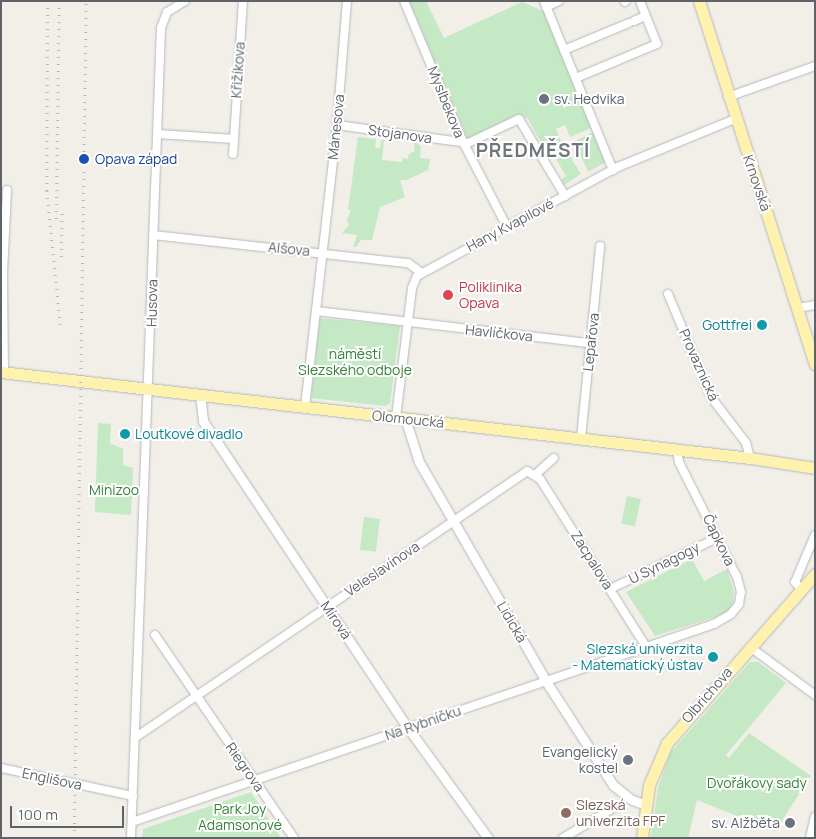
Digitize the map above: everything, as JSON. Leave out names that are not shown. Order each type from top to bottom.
[{"type":"main road","name":"Krnovská","points":[[699,1],[735,119],[815,364]]},
{"type":"main road","name":"Olomoucká","points":[[3,372],[677,449],[815,468]]},
{"type":"main road","name":"Olbrichova","points":[[642,838],[646,805],[653,773],[667,743],[815,574]]},
{"type":"street","name":"Křižíkova","points":[[233,154],[243,1]]},
{"type":"street","name":"Mánesova","points":[[322,252],[337,125],[347,1]]},
{"type":"street","name":"Myslbekova","points":[[404,1],[463,142],[507,227]]},
{"type":"street","points":[[559,1],[545,4],[613,170]]},
{"type":"street","points":[[576,78],[657,44],[640,1]]},
{"type":"street","name":"Husova","points":[[131,838],[141,613],[161,28],[167,12],[183,2]]},
{"type":"street","points":[[564,50],[645,16]]},
{"type":"street","points":[[728,97],[815,66]]},
{"type":"street","points":[[463,142],[471,142],[519,119],[565,196]]},
{"type":"street","name":"Hany Kvapilové","points":[[422,273],[613,170],[735,119]]},
{"type":"street","name":"Stojanova","points":[[337,125],[463,142]]},
{"type":"street","points":[[158,134],[234,139]]},
{"type":"street","points":[[3,372],[3,272],[7,190]]},
{"type":"street","name":"Alšova","points":[[153,235],[322,252],[408,263],[422,273]]},
{"type":"street","name":"Lepařova","points":[[581,438],[600,246]]},
{"type":"street","points":[[305,407],[322,252]]},
{"type":"street","points":[[401,418],[413,283],[422,273]]},
{"type":"street","name":"Provaznická","points":[[668,294],[711,397],[746,443],[750,458]]},
{"type":"street","points":[[798,308],[815,305]]},
{"type":"street","name":"Havlíčkova","points":[[316,311],[590,343]]},
{"type":"street","name":"Mírová","points":[[200,395],[204,421],[408,728],[488,838]]},
{"type":"street","name":"Lidická","points":[[401,418],[419,462],[545,680],[613,785],[630,799],[646,805]]},
{"type":"street","name":"Čapkova","points":[[677,449],[679,462],[717,538],[741,592],[738,604],[731,614],[714,624]]},
{"type":"street","name":"Veleslavínova","points":[[136,738],[453,520],[525,472],[536,474],[554,458]]},
{"type":"street","name":"Zacpalova","points":[[536,474],[646,648]]},
{"type":"street","points":[[801,589],[795,582],[811,554],[815,535]]},
{"type":"street","name":"U Synagogy","points":[[610,589],[717,538]]},
{"type":"street","name":"Na Rybníčku","points":[[132,822],[256,782],[545,680],[714,624]]},
{"type":"street","name":"Riegrova","points":[[155,635],[294,838]]},
{"type":"street","points":[[750,647],[815,695]]},
{"type":"street","name":"Englišova","points":[[1,768],[133,796]]},
{"type":"street","points":[[563,838],[615,807]]},
{"type":"street","points":[[810,838],[815,817]]},
{"type":"green space","points":[[409,1],[426,1],[444,38],[522,2],[543,11],[553,23],[549,25],[591,128],[570,137],[565,125],[556,129],[561,141],[544,148],[528,119],[518,114],[468,140]]},
{"type":"green space","points":[[593,132],[608,161],[588,171],[573,142]]},
{"type":"green space","points":[[358,137],[376,139],[375,148],[380,148],[381,140],[384,140],[382,160],[402,162],[403,158],[408,159],[409,154],[415,151],[414,143],[421,144],[420,158],[430,159],[428,170],[407,180],[400,180],[405,197],[380,207],[372,240],[361,240],[356,247],[353,247],[357,235],[342,233],[349,225],[347,221],[351,210],[348,210]]},
{"type":"green space","points":[[563,145],[581,174],[564,185],[561,180],[566,176],[553,154],[549,156],[546,152]]},
{"type":"green space","name":"náměstí Slezského odboje","points":[[320,318],[400,326],[390,403],[385,406],[311,398]]},
{"type":"green space","name":"Minizoo","points":[[98,423],[111,424],[110,443],[123,449],[123,465],[133,468],[131,515],[95,512]]},
{"type":"green space","points":[[627,496],[641,499],[635,526],[621,523]]},
{"type":"green space","points":[[364,517],[380,519],[376,552],[360,550]]},
{"type":"green space","points":[[692,559],[704,581],[727,569],[734,592],[733,604],[725,614],[655,636],[626,592]]},
{"type":"green space","name":"Dvořákovy sady","points":[[750,662],[758,662],[786,683],[726,755],[729,758],[749,733],[811,776],[775,831],[697,800],[688,838],[651,838],[658,788],[670,753]]},
{"type":"green space","name":"Park Joy Adamsonové","points":[[251,792],[281,838],[142,838],[143,829]]},
{"type":"railway","points":[[48,1],[47,191],[61,328]]},
{"type":"railway","points":[[56,219],[59,1]]},
{"type":"railway","points":[[74,838],[86,1]]},
{"type":"railway","points":[[61,257],[62,209]]},
{"type":"place","name":"sv. Hedvika","points":[[544,99]]},
{"type":"place","name":"Opava západ","points":[[84,159]]},
{"type":"place","name":"Poliklinika Opava","points":[[448,295]]},
{"type":"place","name":"Gottfrei","points":[[762,325]]},
{"type":"place","name":"Loutkové divadlo","points":[[125,434]]},
{"type":"place","name":"Slezská univerzita - Matematický ústav","points":[[713,657]]},
{"type":"place","name":"Evangelický kostel","points":[[628,760]]},
{"type":"place","name":"Slezská univerzita FPF","points":[[566,813]]},
{"type":"place","name":"sv. Alžběta","points":[[790,823]]},
{"type":"district","name":"PŘEDMĚSTÍ","points":[[533,151]]}]
